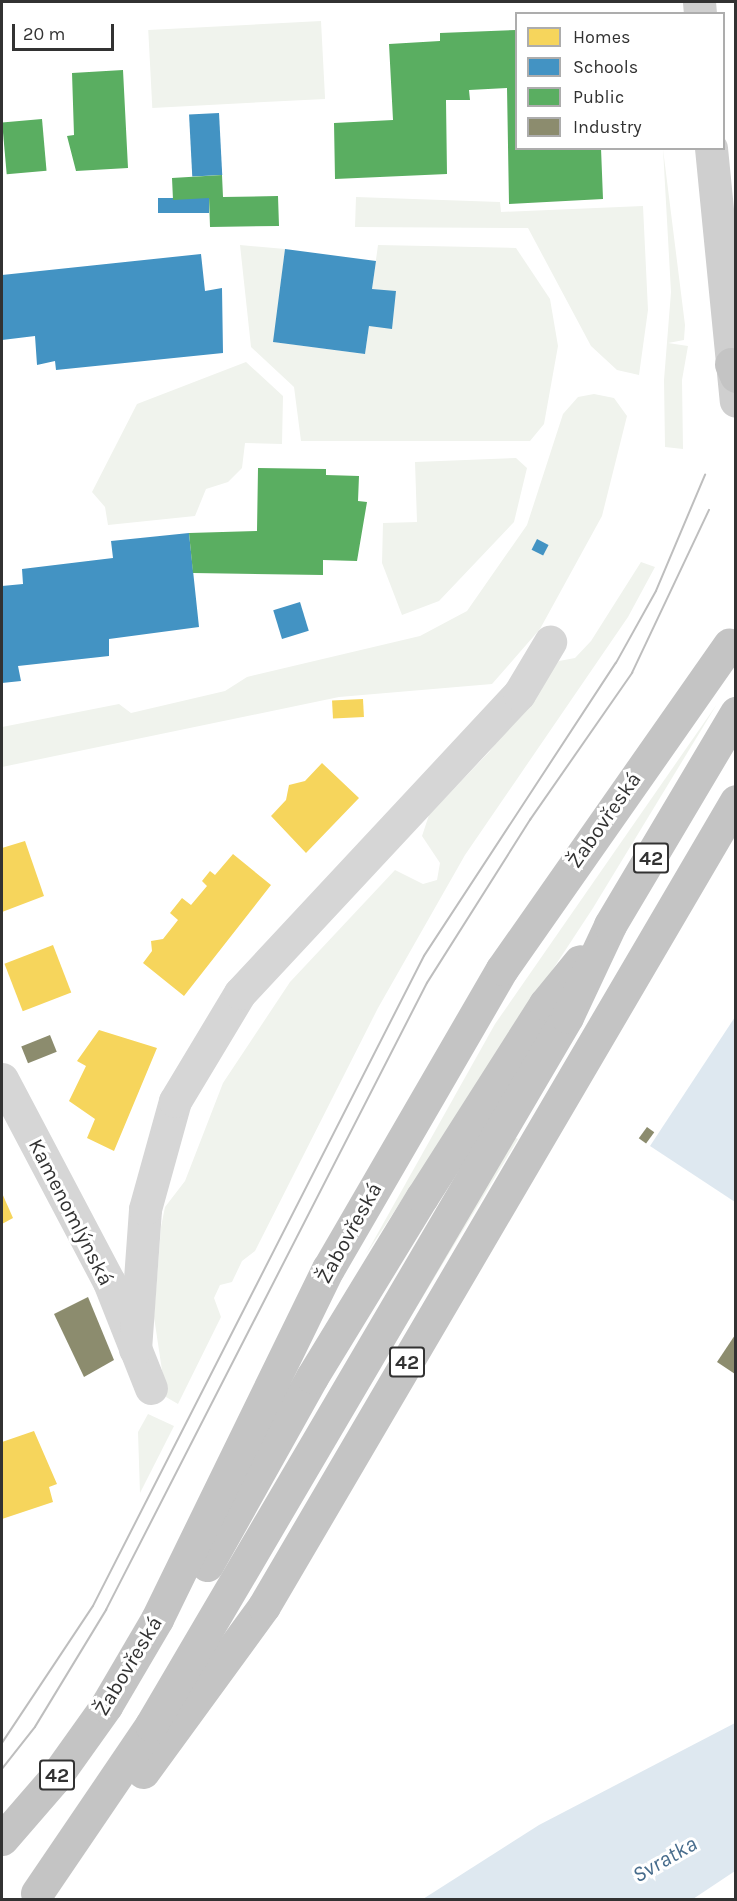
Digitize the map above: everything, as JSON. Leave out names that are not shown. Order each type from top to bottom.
[{"type":"highway","name":"Žabovřeská","points":[[2,1839],[61,1770],[157,1619],[328,1269],[412,1120],[502,969],[729,645]]},
{"type":"highway","name":"42","points":[[34,1896],[151,1725],[567,1017],[610,925],[735,713]]},
{"type":"highway","points":[[691,790],[735,758]]},
{"type":"highway","name":"42","points":[[34,1896],[195,1707],[264,1606],[735,801]]},
{"type":"highway","name":"42","points":[[157,1619],[203,1571],[312,1377],[428,1188],[545,1004],[610,925]]},
{"type":"street","points":[[711,150],[735,401]]},
{"type":"street","points":[[151,1388],[135,1349],[145,1209],[175,1101],[240,993],[519,694],[550,642]]},
{"type":"street","name":"Kamenomlýnská","points":[[2,1079],[109,1282],[135,1349]]},
{"type":"shaded area","points":[[321,21],[325,99],[152,108],[148,30]]},
{"type":"shaded area","points":[[663,150],[685,325],[684,340],[668,343],[688,346],[682,380],[683,449],[665,447],[664,380],[671,292]]},
{"type":"shaded area","points":[[356,197],[500,202],[501,212],[643,206],[648,310],[639,375],[617,370],[591,346],[528,228],[355,227]]},
{"type":"shaded area","points":[[240,245],[285,249],[274,342],[365,354],[369,326],[396,292],[372,289],[378,245],[516,248],[550,299],[558,346],[544,424],[530,441],[301,441],[294,387],[251,347]]},
{"type":"shaded area","points":[[246,362],[283,396],[282,444],[245,443],[242,468],[228,482],[206,489],[195,516],[108,525],[105,507],[92,492],[137,404]]},
{"type":"shaded area","points":[[594,394],[614,398],[627,416],[602,516],[540,629],[492,684],[339,697],[2,767],[2,727],[119,704],[131,713],[225,691],[247,677],[420,636],[467,611],[527,525],[563,414],[578,397]]},
{"type":"shaded area","points":[[516,458],[527,468],[514,522],[439,601],[402,615],[382,563],[383,523],[417,522],[415,462]]},
{"type":"shaded area","points":[[641,562],[655,567],[628,617],[465,855],[378,1008],[255,1251],[242,1261],[232,1282],[220,1285],[214,1298],[221,1317],[178,1404],[166,1397],[154,1317],[161,1227],[165,1207],[185,1181],[223,1083],[290,982],[395,870],[423,884],[437,880],[440,863],[422,836],[429,815],[489,752],[559,661],[575,658],[591,641]]},
{"type":"shaded area","points":[[717,704],[593,908],[365,1256],[495,1024]]},
{"type":"shaded area","points":[[512,1136],[518,1139],[307,1489]]},
{"type":"shaded area","points":[[148,1414],[174,1426],[140,1493],[138,1432]]},
{"type":"water","points":[[735,1017],[735,1202],[650,1146]]},
{"type":"water","name":"Svratka","points":[[735,1723],[735,1871],[693,1899],[423,1899],[539,1825]]},
{"type":"building: Homes","points":[[363,699],[364,717],[333,719],[332,701]]},
{"type":"building: Homes","points":[[322,763],[359,798],[306,853],[271,816],[286,800],[289,785],[305,781]]},
{"type":"building: Homes","points":[[25,841],[44,896],[2,912],[2,848]]},
{"type":"building: Homes","points":[[233,854],[271,885],[184,996],[143,963],[152,951],[151,941],[163,939],[178,920],[170,913],[182,898],[191,905],[207,886],[202,881],[210,871],[215,875]]},
{"type":"building: Homes","points":[[53,945],[71,993],[23,1011],[4,964]]},
{"type":"building: Homes","points":[[99,1030],[157,1048],[114,1151],[87,1138],[95,1119],[69,1101],[86,1066],[77,1061]]},
{"type":"building: Homes","points":[[2,1193],[13,1218],[2,1224]]},
{"type":"building: Homes","points":[[34,1431],[57,1484],[49,1487],[53,1502],[2,1519],[2,1442]]},
{"type":"building: Schools","points":[[219,113],[222,175],[192,176],[189,115]]},
{"type":"building: Schools","points":[[158,198],[209,198],[209,213],[158,213]]},
{"type":"building: Schools","points":[[285,249],[376,261],[372,289],[396,291],[392,329],[369,326],[365,354],[273,342]]},
{"type":"building: Schools","points":[[201,254],[205,291],[222,288],[223,353],[56,370],[55,361],[37,365],[35,336],[2,340],[2,275]]},
{"type":"building: Schools","points":[[189,533],[199,627],[109,639],[109,656],[18,666],[21,681],[2,683],[2,586],[23,584],[22,569],[113,558],[111,541]]},
{"type":"building: Schools","points":[[537,539],[549,545],[543,556],[532,550]]},
{"type":"building: Schools","points":[[300,602],[309,631],[282,639],[273,610]]},
{"type":"building: Public","points":[[515,30],[515,150],[601,150],[603,199],[509,204],[507,88],[469,90],[470,100],[446,100],[447,174],[335,179],[334,123],[393,120],[389,44],[440,41],[440,33]]},
{"type":"building: Public","points":[[123,70],[128,168],[76,171],[67,136],[74,135],[72,73]]},
{"type":"building: Public","points":[[42,119],[47,171],[7,174],[2,122]]},
{"type":"building: Public","points":[[222,175],[223,197],[278,196],[279,226],[210,227],[209,198],[173,200],[172,178]]},
{"type":"building: Public","points":[[258,468],[326,469],[326,475],[359,476],[358,501],[367,502],[357,561],[323,560],[323,575],[193,573],[189,533],[257,531]]},
{"type":"building: Industry","points":[[50,1035],[57,1052],[28,1063],[21,1047]]},
{"type":"building: Industry","points":[[647,1127],[654,1132],[646,1144],[639,1138]]},
{"type":"building: Industry","points":[[88,1297],[114,1360],[84,1377],[54,1314]]},
{"type":"building: Industry","points":[[735,1335],[735,1374],[717,1362]]},
{"type":"tram line","points":[[2,1743],[93,1606],[424,956],[616,663],[656,591],[705,475]]},
{"type":"tram line","points":[[2,1769],[35,1727],[106,1610],[427,983],[530,820],[632,673],[709,510]]}]
